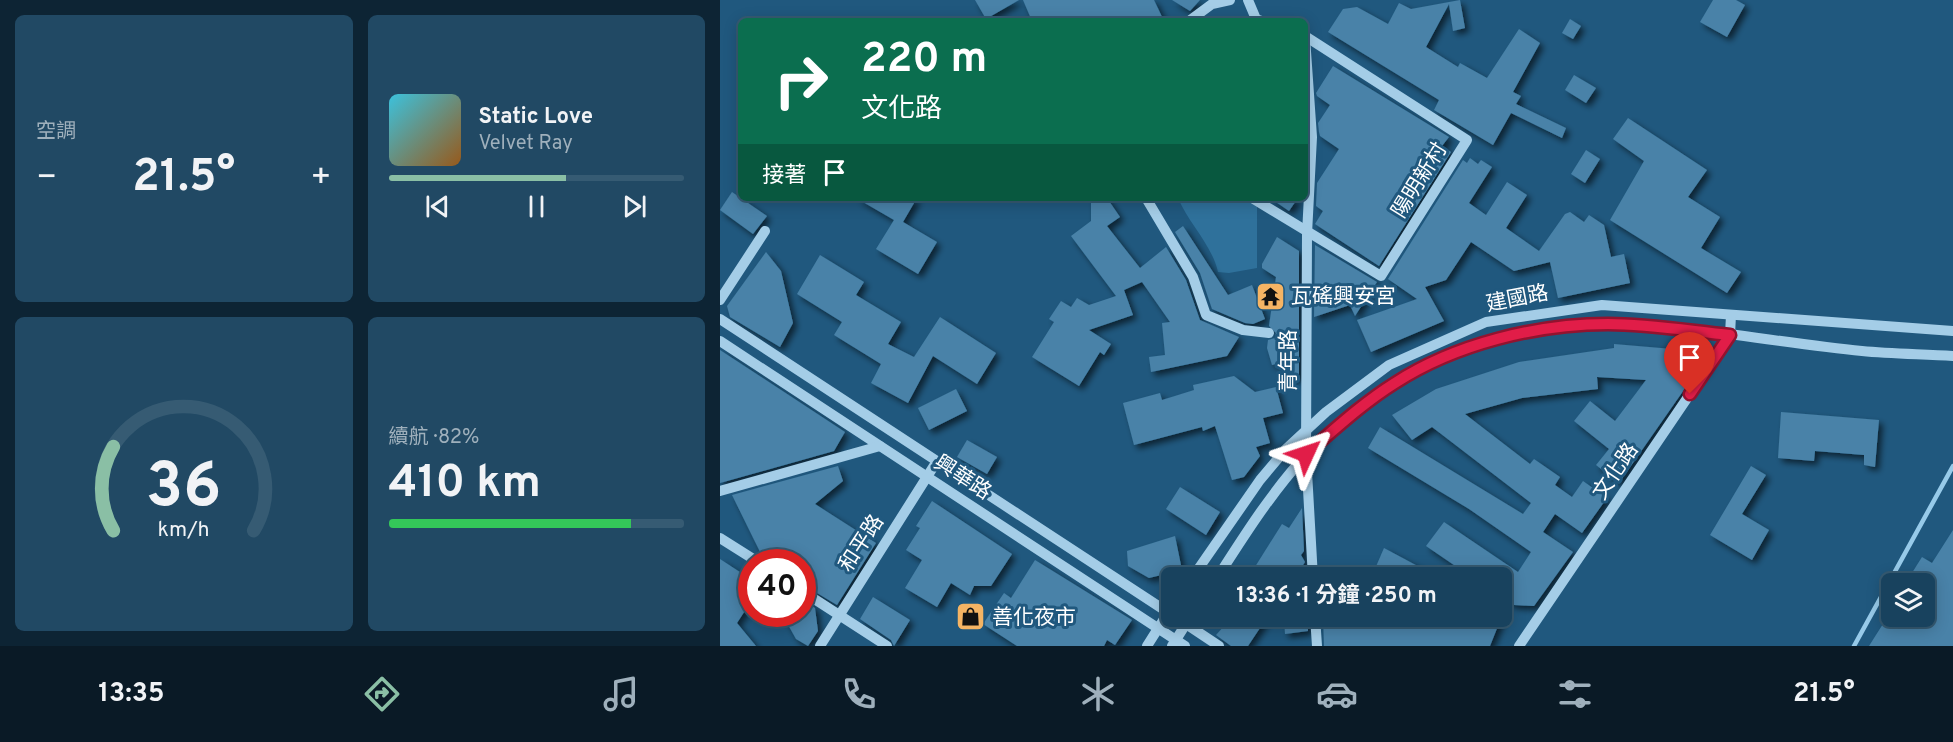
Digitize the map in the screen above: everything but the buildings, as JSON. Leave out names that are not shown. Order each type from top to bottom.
[{"type":"street","points":[[1193,18],[1212,4],[1230,0]]},
{"type":"street","points":[[1248,0],[1257,18]]},
{"type":"street","name":"陽明新村","points":[[1257,201],[1307,234],[1381,276],[1467,140],[1308,39]]},
{"type":"street","name":"青年路","points":[[1308,80],[1312,137],[1307,234],[1306,454],[1312,567]]},
{"type":"street","points":[[1148,201],[1193,277],[1206,315],[1243,330],[1269,333]]},
{"type":"street","points":[[720,300],[765,231]]},
{"type":"street","name":"建國路","points":[[1200,567],[1260,480],[1307,428],[1361,383],[1389,365],[1486,322],[1602,305],[1953,331]]},
{"type":"street","points":[[1730,335],[1731,315]]},
{"type":"street","name":"興華路","points":[[720,319],[1161,606]]},
{"type":"street","name":"建國路","points":[[1224,567],[1272,496],[1306,454],[1356,412],[1396,382],[1457,353],[1494,341],[1565,327],[1608,324],[1730,335],[1864,351],[1953,356]]},
{"type":"street","name":"文化路","points":[[1519,646],[1730,335]]},
{"type":"street","name":"興華路","points":[[720,341],[1158,628],[1177,644]]},
{"type":"street","points":[[720,491],[880,446]]},
{"type":"street","name":"和平路","points":[[819,646],[938,461]]},
{"type":"street","points":[[720,538],[738,549]]},
{"type":"street","points":[[816,600],[887,646]]},
{"type":"street","points":[[1147,646],[1161,625]]},
{"type":"street","points":[[1177,644],[1185,627]]},
{"type":"street","name":"興華路","points":[[1196,627],[1219,646]]},
{"type":"street","points":[[1316,627],[1317,646]]},
{"type":"shaded area","points":[[1180,201],[1257,201],[1257,268],[1229,273],[1218,272],[1211,253]]},
{"type":"waterway","points":[[1854,646],[1953,466]]},
{"type":"place","name":"瓦磘興安宮","points":[[1270,296]]},
{"type":"place","name":"善化夜市","points":[[971,617]]},
{"type":"route","points":[[1306,454],[1396,382],[1457,353],[1526,333],[1608,324],[1662,327],[1730,335],[1690,394]]}]
